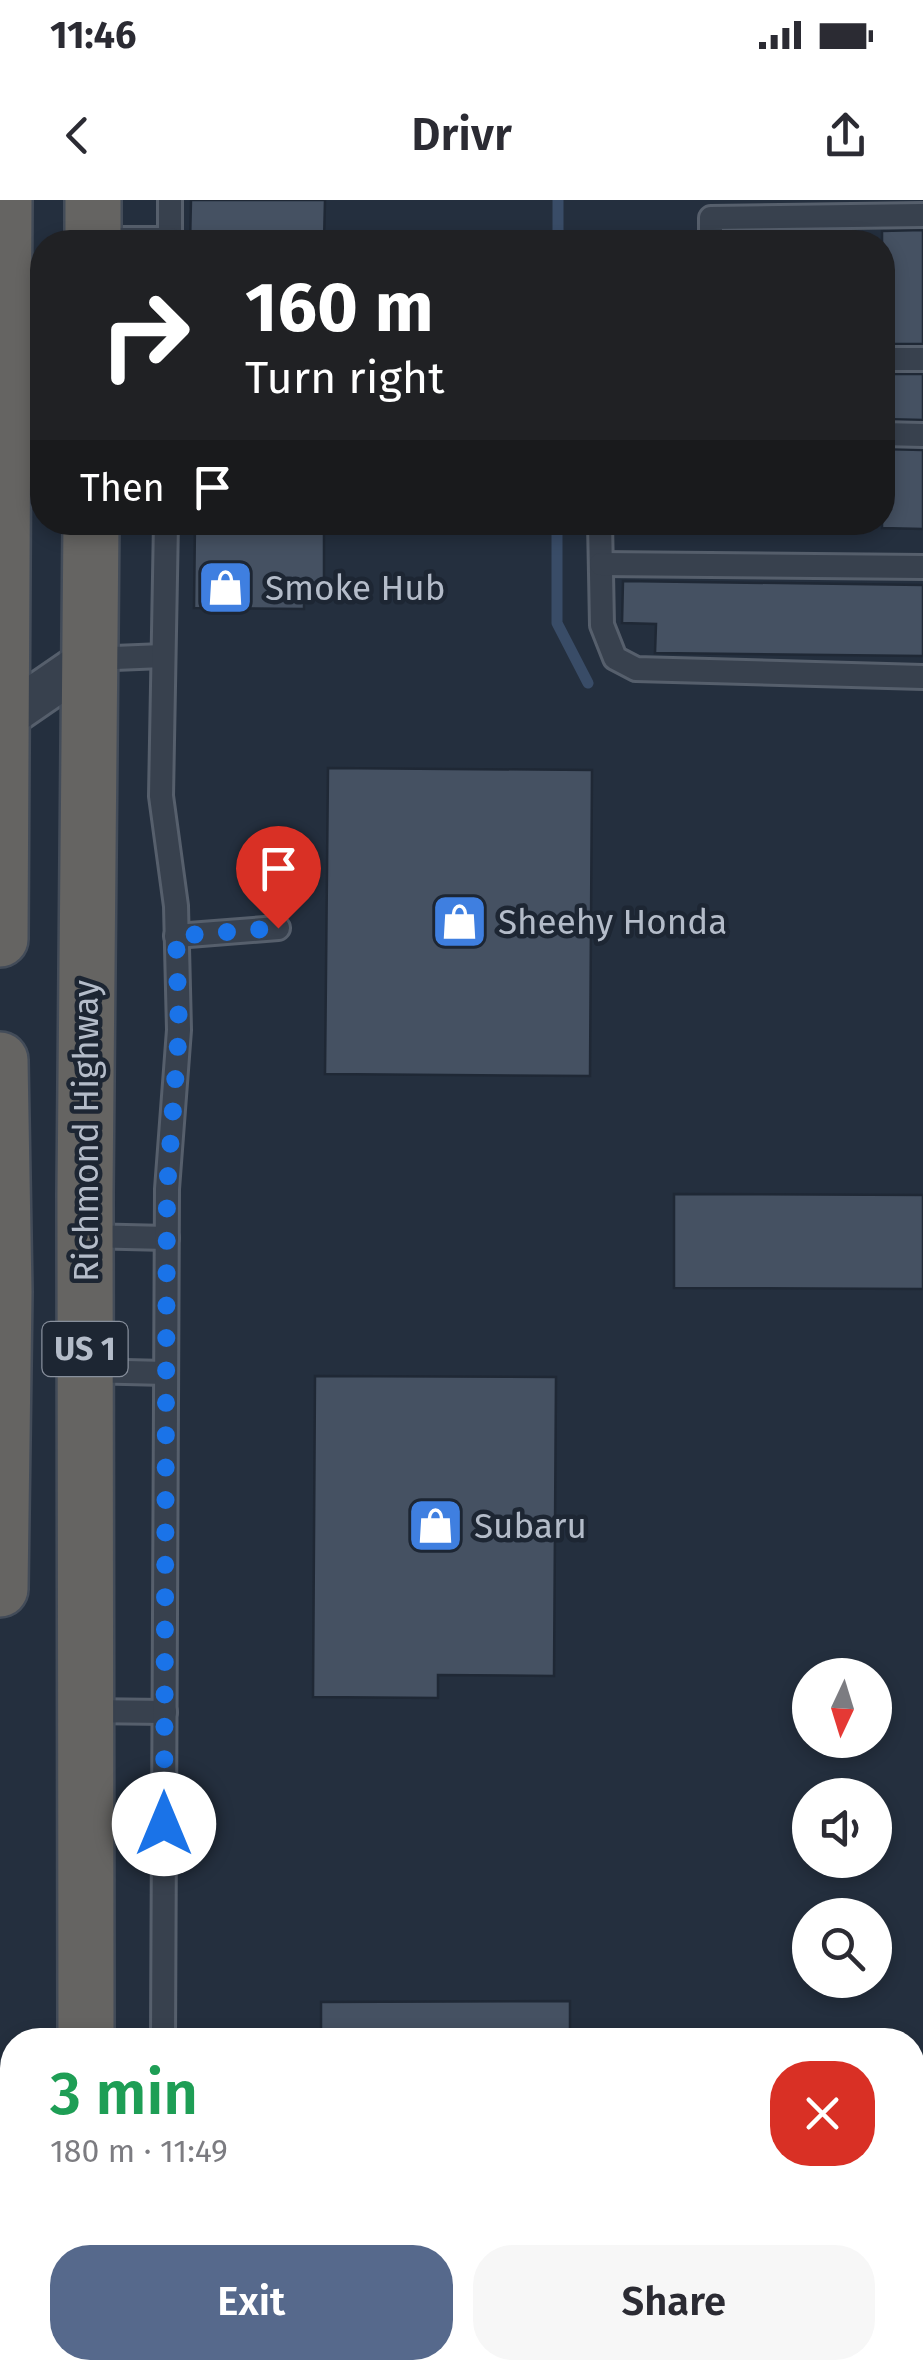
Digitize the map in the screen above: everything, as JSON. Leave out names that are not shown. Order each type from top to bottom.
[{"type":"highway","points":[[0,939],[4,200]]},
{"type":"highway","name":"Richmond Highway","points":[[86,2028],[84,1236],[91,535]]},
{"type":"highway","name":"US 1","points":[[0,1060],[0,1590]]},
{"type":"street","points":[[1,662],[90,659]]},
{"type":"street","points":[[1,721],[90,659]]},
{"type":"lane","points":[[170,200],[170,230]]},
{"type":"lane","points":[[712,230],[711,218],[923,215]]},
{"type":"lane","points":[[895,359],[923,359]]},
{"type":"lane","points":[[895,434],[923,435]]},
{"type":"lane","points":[[163,2028],[166,1238],[179,1030],[176,936],[161,796],[166,535]]},
{"type":"lane","points":[[600,535],[602,625],[616,658],[636,670],[923,678]]},
{"type":"lane","points":[[601,564],[923,566]]},
{"type":"lane","points":[[90,659],[163,656]]},
{"type":"lane","points":[[176,936],[278,928]]},
{"type":"lane","points":[[84,1236],[166,1238]]},
{"type":"lane","points":[[85,1372],[166,1374]]},
{"type":"lane","points":[[86,1712],[165,1712]]},
{"type":"building","points":[[191,200],[325,200],[324,230],[190,230]]},
{"type":"building","points":[[923,230],[923,344],[895,344],[895,231]]},
{"type":"building","points":[[895,374],[923,374],[923,420],[895,419]]},
{"type":"building","points":[[895,449],[923,450],[923,529],[895,528]]},
{"type":"building","points":[[195,535],[324,535],[324,598],[304,598],[304,609],[194,608]]},
{"type":"building","points":[[623,581],[923,585],[923,656],[655,653],[656,624],[622,623]]},
{"type":"building","name":"Sheehy Honda","points":[[328,768],[592,770],[590,1076],[325,1074]]},
{"type":"building","points":[[674,1194],[923,1195],[923,1289],[674,1288]]},
{"type":"building","name":"Subaru","points":[[315,1376],[556,1377],[554,1676],[438,1675],[438,1698],[313,1697]]},
{"type":"building","points":[[570,2001],[570,2028],[321,2028],[321,2002]]},
{"type":"waterway","points":[[558,200],[558,230]]},
{"type":"waterway","points":[[557,535],[557,623],[588,683]]},
{"type":"place","name":"Smoke Hub","points":[[226,588]]},
{"type":"place","name":"Sheehy Honda","points":[[459,922]]},
{"type":"place","name":"Subaru","points":[[435,1526]]},
{"type":"route","points":[[164,1824],[167,1189],[179,1030],[176,936],[278,928]]}]
